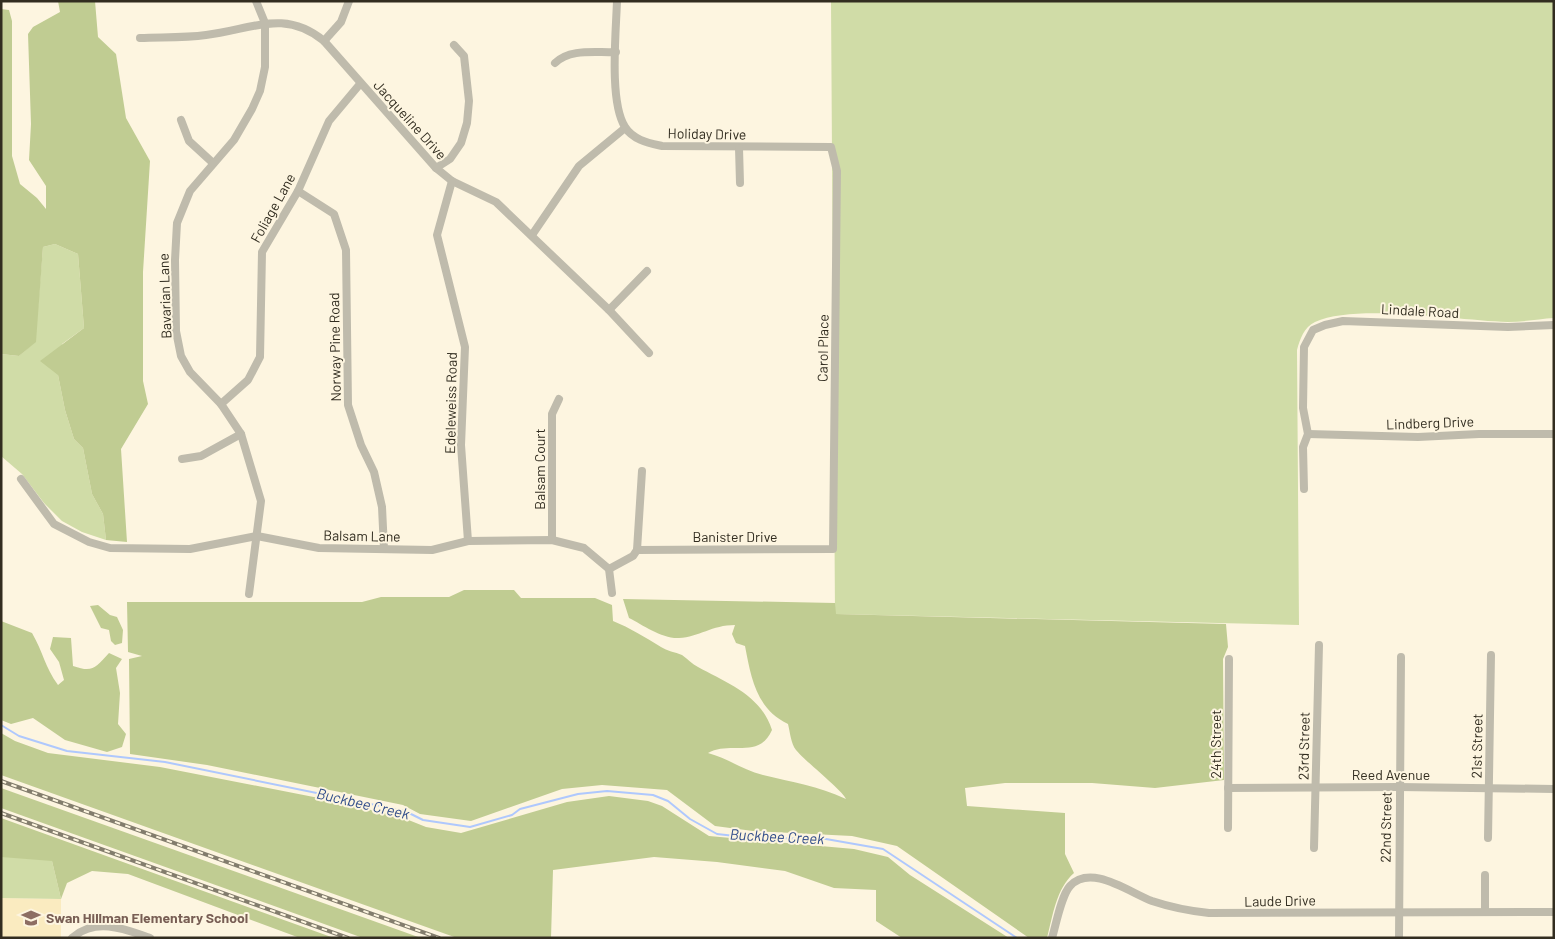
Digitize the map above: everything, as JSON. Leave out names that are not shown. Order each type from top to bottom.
[{"type":"street","name":"Bavarian Lane","points":[[249,594],[251,563],[257,536],[260,501],[241,434],[221,404],[187,367],[181,356],[176,331],[175,260],[178,223],[190,191],[234,140],[252,109],[260,90],[266,67],[265,24],[256,1]]},
{"type":"street","points":[[324,41],[341,22],[349,1]]},
{"type":"street","points":[[532,235],[579,166],[625,128],[617,100],[617,1]]},
{"type":"street","name":"Jacqueline Drive","points":[[140,38],[206,35],[285,22],[308,29],[324,41],[436,168],[452,181],[496,202],[609,310],[649,353]]},
{"type":"street","points":[[436,168],[450,158],[460,143],[467,123],[469,100],[464,56],[454,45]]},
{"type":"street","points":[[555,63],[562,56],[569,54],[616,52]]},
{"type":"street","name":"Foliage Lane","points":[[221,404],[248,380],[260,357],[262,252],[298,191],[329,121],[360,84]]},
{"type":"street","points":[[181,120],[190,141],[213,163]]},
{"type":"street","name":"Holiday Drive","points":[[625,128],[641,141],[662,146],[739,148],[831,147]]},
{"type":"street","name":"Carol Place","points":[[831,147],[837,172],[833,549]]},
{"type":"street","points":[[739,148],[740,183]]},
{"type":"street","name":"Edeleweiss Road","points":[[452,181],[437,235],[465,347],[461,445],[468,542]]},
{"type":"street","name":"Norway Pine Road","points":[[298,191],[334,214],[346,250],[348,405],[361,445],[374,472],[382,507],[384,549]]},
{"type":"street","points":[[609,310],[647,270]]},
{"type":"street","name":"Lindale Road","points":[[1308,434],[1303,408],[1303,354],[1306,341],[1313,330],[1343,321],[1499,327],[1554,325]]},
{"type":"street","name":"Balsam Court","points":[[552,540],[552,414],[559,400]]},
{"type":"street","points":[[182,459],[201,456],[241,434]]},
{"type":"street","points":[[1304,489],[1303,447],[1308,434]]},
{"type":"street","name":"Lindberg Drive","points":[[1308,434],[1410,437],[1479,434],[1554,434]]},
{"type":"street","points":[[612,593],[609,569],[633,556],[637,550],[642,471]]},
{"type":"street","name":"Balsam Lane","points":[[21,479],[54,524],[89,542],[110,548],[190,549],[257,536],[319,548],[432,550],[468,542],[552,540],[584,548],[609,569]]},
{"type":"street","name":"Banister Drive","points":[[637,550],[833,549]]},
{"type":"street","name":"23rd Street","points":[[1314,848],[1319,645]]},
{"type":"street","name":"21st Street","points":[[1488,838],[1491,655]]},
{"type":"street","name":"22nd Street","points":[[1399,938],[1401,657]]},
{"type":"street","name":"24th Street","points":[[1228,828],[1229,659]]},
{"type":"street","name":"Reed Avenue","points":[[1228,788],[1399,787],[1554,789]]},
{"type":"street","points":[[1485,875],[1485,912]]},
{"type":"street","name":"Laude Drive","points":[[1052,938],[1069,887],[1084,878],[1096,878],[1152,901],[1190,911],[1229,914],[1554,912]]},
{"type":"street","points":[[72,938],[80,930],[114,925],[150,938]]},
{"type":"shaded area","name":"Swan Hillman Elementary School","points":[[1,898],[61,899],[61,938],[1,938]]},
{"type":"green space","points":[[58,1],[95,1],[98,37],[116,54],[126,118],[150,161],[143,272],[143,381],[148,404],[121,449],[127,542],[106,540],[103,514],[92,494],[83,448],[74,439],[65,410],[58,375],[40,361],[84,328],[78,254],[55,244],[43,247],[36,342],[19,356],[1,354],[1,9],[9,10],[12,21],[12,156],[20,184],[37,198],[46,209],[46,186],[29,160],[31,124],[28,34],[33,27],[60,12]]},
{"type":"green space","points":[[831,1],[1554,1],[1554,318],[1508,322],[1409,314],[1356,314],[1315,322],[1305,330],[1297,350],[1299,625],[835,614]]},
{"type":"green space","points":[[55,244],[78,254],[84,328],[62,344],[58,375],[65,410],[74,439],[83,448],[92,494],[103,514],[106,540],[82,532],[62,521],[44,503],[22,474],[1,456],[1,354],[19,356],[35,342],[43,247]]},
{"type":"green space","points":[[464,590],[514,590],[521,598],[595,598],[612,605],[613,621],[663,648],[682,655],[696,666],[742,691],[760,708],[767,718],[772,730],[760,744],[752,747],[725,748],[708,753],[756,773],[815,788],[846,799],[796,750],[788,724],[777,718],[762,701],[753,680],[745,646],[736,643],[732,634],[735,625],[719,627],[693,636],[673,638],[653,631],[629,618],[623,599],[835,603],[836,614],[1226,624],[1228,647],[1223,659],[1224,780],[1155,788],[1092,783],[1005,783],[965,788],[967,806],[1065,813],[1065,854],[1074,873],[1068,879],[1059,895],[1047,938],[1029,938],[897,846],[852,836],[753,831],[715,826],[667,790],[602,785],[562,789],[471,821],[420,814],[403,805],[207,765],[130,754],[129,659],[142,656],[128,652],[127,602],[362,602],[381,597],[449,597]]},
{"type":"green space","points":[[98,605],[110,615],[117,617],[123,630],[122,643],[115,645],[111,641],[109,630],[101,628],[90,606]]},
{"type":"green space","points":[[1,621],[32,633],[58,685],[64,680],[59,662],[50,649],[53,637],[71,638],[73,666],[85,669],[93,668],[109,653],[122,659],[116,668],[120,693],[118,724],[126,734],[122,747],[107,752],[65,740],[33,718],[11,724],[1,720]]},
{"type":"green space","points":[[1,733],[15,741],[48,753],[160,767],[329,800],[401,817],[426,827],[461,833],[567,802],[609,796],[648,801],[662,806],[709,836],[854,849],[888,857],[910,875],[1009,938],[902,938],[876,921],[876,890],[834,888],[785,871],[717,862],[654,857],[553,870],[551,938],[457,938],[1,775]]},
{"type":"green space","points":[[1,788],[421,938],[363,938],[1,808]]},
{"type":"green space","points":[[1,818],[334,938],[300,938],[128,874],[92,871],[67,883],[61,899],[52,861],[1,857]]},
{"type":"green space","points":[[1,822],[52,861],[61,899],[1,898]]},
{"type":"waterway","name":"Buckbee Creek","points":[[1,725],[19,736],[67,751],[165,762],[405,811],[423,820],[470,827],[512,815],[520,809],[578,794],[607,791],[653,795],[668,801],[690,819],[717,834],[753,838],[826,839],[883,849],[1017,938]]},
{"type":"railway","points":[[1,781],[439,938]]},
{"type":"railway","points":[[1,813],[348,938]]},
{"type":"place","name":"Swan Hillman Elementary School","points":[[31,918]]}]
